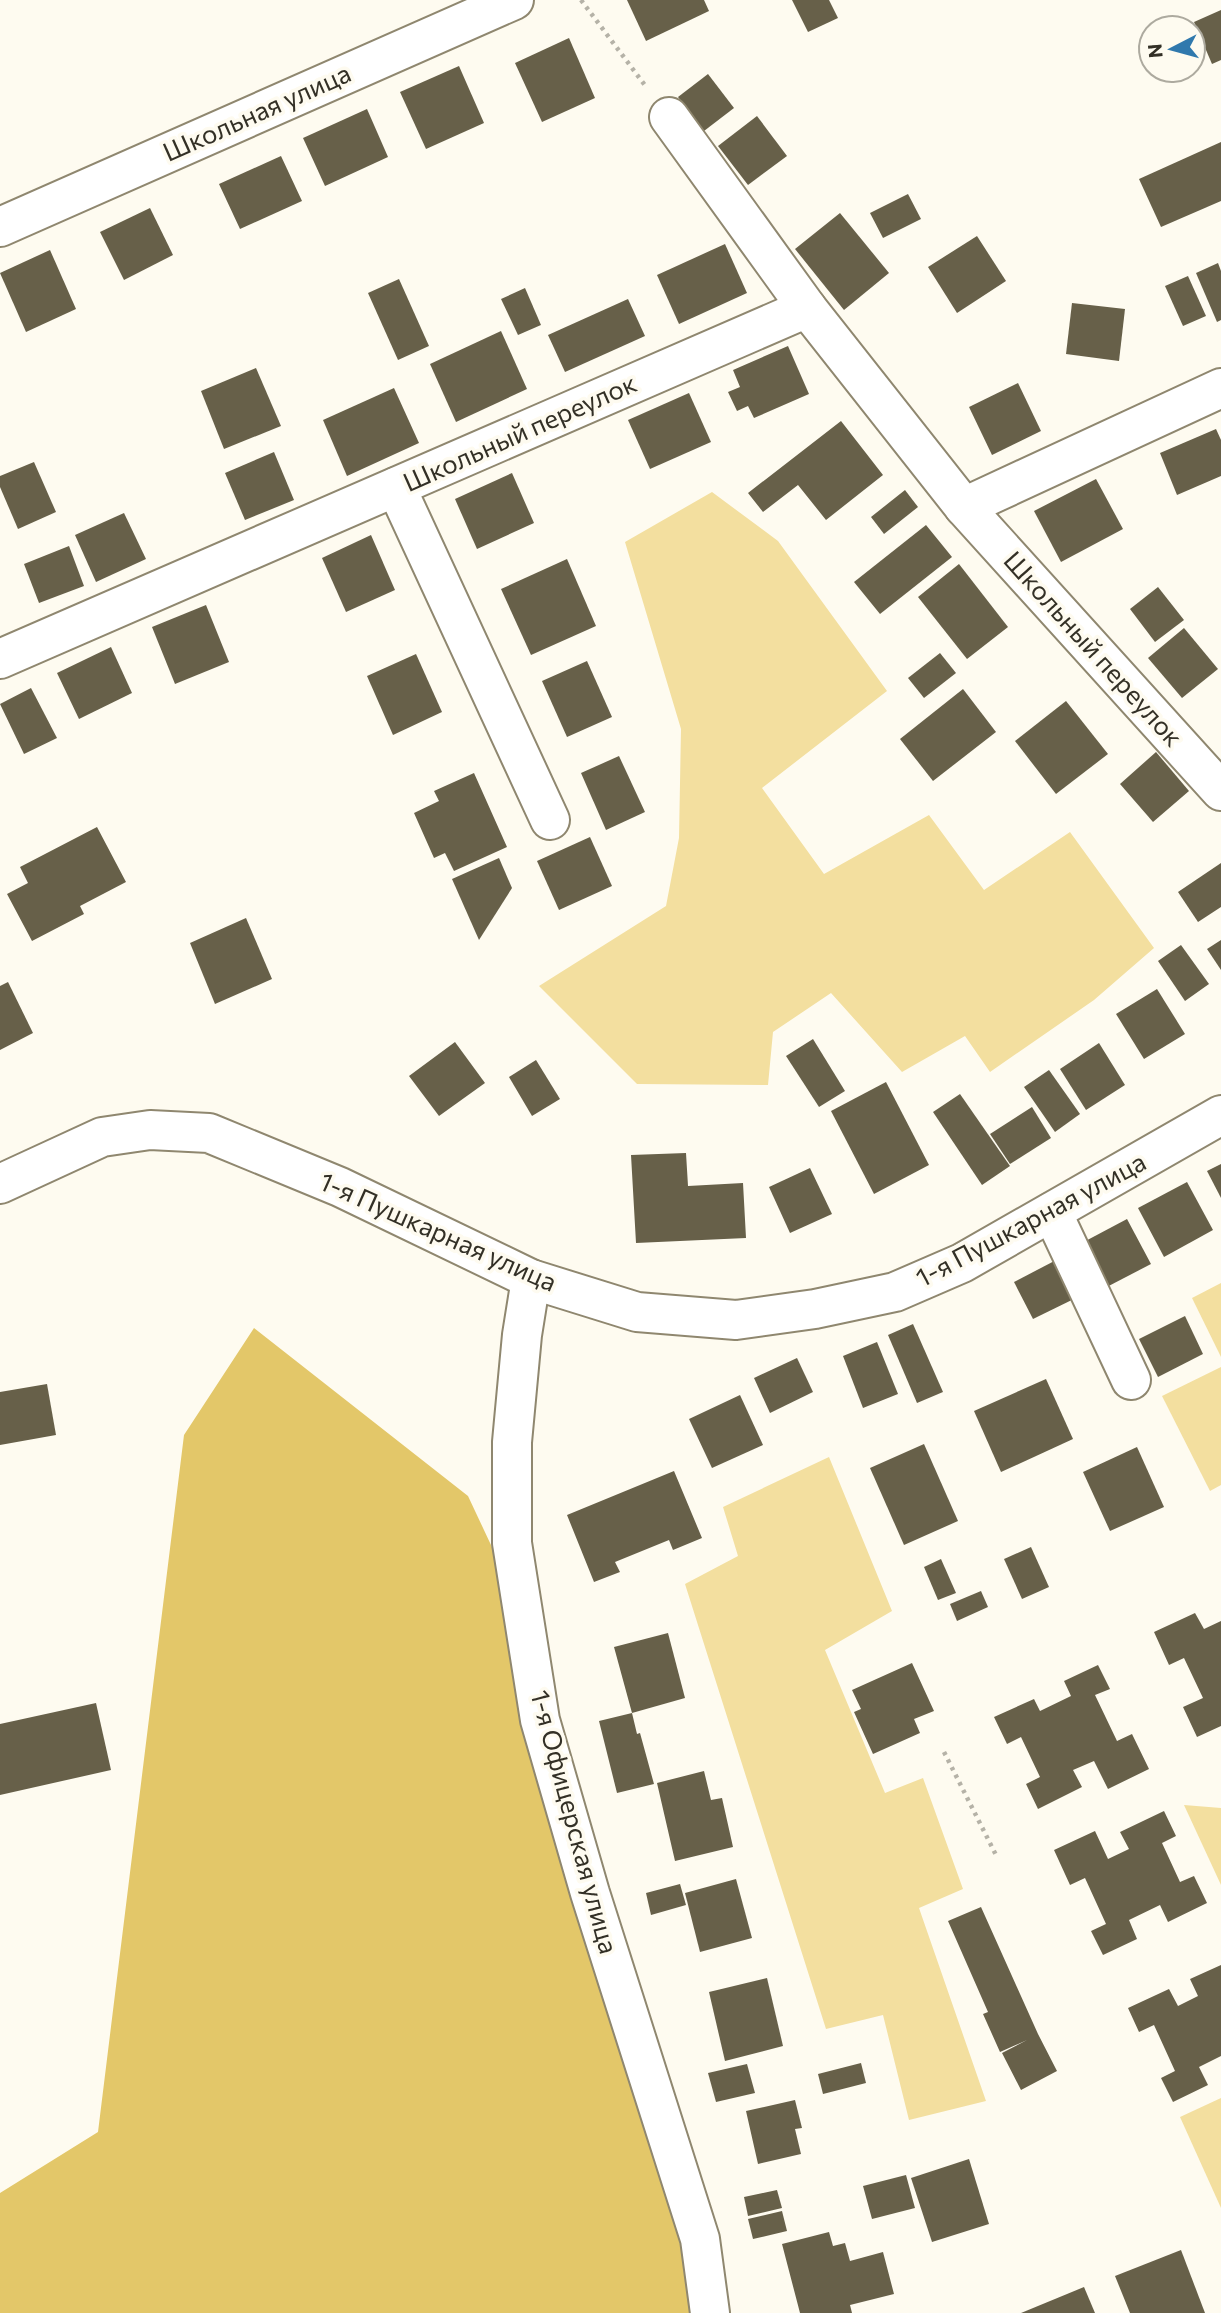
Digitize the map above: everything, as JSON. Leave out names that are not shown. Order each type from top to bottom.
[{"type":"street","name":"Школьная улица","points":[[0,227],[442,14],[514,0]]},
{"type":"street","points":[[669,117],[807,308]]},
{"type":"street","name":"Школьный переулок","points":[[0,659],[807,308],[964,507],[1221,791]]},
{"type":"street","points":[[964,507],[1221,388]]},
{"type":"street","points":[[396,487],[550,820]]},
{"type":"street","name":"1-я Пушкарная улица","points":[[0,1184],[102,1136],[149,1130],[209,1133],[340,1187],[531,1279],[637,1312],[736,1320],[815,1310],[895,1292],[962,1263],[1221,1115]]},
{"type":"street","points":[[1052,1212],[1131,1381]]},
{"type":"street","name":"1-я Офицерская улица","points":[[531,1279],[522,1335],[512,1442],[512,1542],[540,1720],[590,1893],[700,2239],[710,2313]]},
{"type":"path","points":[[581,0],[669,117]]},
{"type":"path","points":[[944,1752],[996,1855]]},
{"type":"shaded area","points":[[712,492],[778,541],[887,691],[762,788],[824,874],[929,815],[984,890],[1070,832],[1154,948],[1094,1000],[990,1072],[965,1036],[902,1072],[831,993],[773,1032],[768,1085],[637,1084],[539,986],[666,906],[679,838],[681,729],[625,542]]},
{"type":"shaded area","points":[[1221,1283],[1221,1357],[1192,1298]]},
{"type":"shaded area","points":[[254,1328],[468,1496],[529,1626],[684,2249],[692,2313],[0,2313],[0,2193],[98,2132],[184,1435]]},
{"type":"shaded area","points":[[1221,1367],[1221,1485],[1210,1491],[1162,1396]]},
{"type":"shaded area","points":[[829,1457],[892,1611],[825,1650],[885,1793],[923,1778],[963,1889],[919,1908],[986,2101],[909,2120],[883,2015],[826,2029],[685,1584],[738,1556],[723,1507]]},
{"type":"shaded area","points":[[1184,1805],[1221,1808],[1221,1885]]},
{"type":"shaded area","points":[[1221,2098],[1221,2208],[1180,2117]]},
{"type":"building","points":[[627,0],[704,0],[709,11],[646,41]]},
{"type":"building","points":[[792,0],[829,0],[838,18],[808,32]]},
{"type":"building","points":[[1221,10],[1221,60],[1212,64],[1207,52],[1207,16]]},
{"type":"building","points":[[569,38],[595,98],[542,122],[515,63]]},
{"type":"building","points":[[459,66],[484,123],[426,149],[400,92]]},
{"type":"building","points":[[708,74],[734,108],[704,131],[678,97]]},
{"type":"building","points":[[367,109],[388,157],[325,186],[303,138]]},
{"type":"building","points":[[757,116],[787,156],[748,185],[718,146]]},
{"type":"building","points":[[1221,142],[1221,201],[1161,227],[1139,179]]},
{"type":"building","points":[[281,156],[302,201],[240,229],[219,184]]},
{"type":"building","points":[[908,194],[921,219],[883,238],[870,213]]},
{"type":"building","points":[[150,208],[173,255],[124,280],[100,232]]},
{"type":"building","points":[[840,213],[889,273],[844,310],[795,249]]},
{"type":"building","points":[[977,236],[1006,281],[957,313],[928,267]]},
{"type":"building","points":[[725,244],[747,293],[679,324],[657,275]]},
{"type":"building","points":[[50,250],[76,309],[26,332],[0,273]]},
{"type":"building","points":[[1218,263],[1221,271],[1221,320],[1217,322],[1196,273]]},
{"type":"building","points":[[1188,276],[1206,316],[1183,326],[1165,286]]},
{"type":"building","points":[[399,279],[429,346],[398,360],[368,293]]},
{"type":"building","points":[[525,288],[541,325],[518,335],[501,299]]},
{"type":"building","points":[[628,299],[645,336],[565,372],[548,335]]},
{"type":"building","points":[[1072,303],[1125,309],[1119,361],[1066,354]]},
{"type":"building","points":[[501,331],[527,389],[456,422],[430,364]]},
{"type":"building","points":[[788,346],[809,394],[754,418],[748,406],[737,411],[728,392],[740,387],[733,370]]},
{"type":"building","points":[[256,368],[281,426],[224,449],[201,391]]},
{"type":"building","points":[[1018,383],[1041,431],[992,455],[969,407]]},
{"type":"building","points":[[394,388],[419,443],[347,476],[323,420]]},
{"type":"building","points":[[689,393],[711,442],[650,469],[628,420]]},
{"type":"building","points":[[841,421],[883,475],[826,520],[798,485],[763,512],[748,493]]},
{"type":"building","points":[[1216,429],[1221,440],[1221,476],[1177,495],[1160,453]]},
{"type":"building","points":[[274,452],[294,500],[245,520],[225,473]]},
{"type":"building","points":[[34,462],[56,512],[18,529],[0,487],[0,476]]},
{"type":"building","points":[[512,473],[534,523],[477,549],[455,499]]},
{"type":"building","points":[[1096,479],[1123,529],[1061,562],[1034,511]]},
{"type":"building","points":[[905,490],[918,507],[884,534],[871,517]]},
{"type":"building","points":[[124,513],[146,559],[96,582],[75,535]]},
{"type":"building","points":[[926,525],[952,557],[880,614],[854,582]]},
{"type":"building","points":[[371,535],[395,590],[346,612],[322,558]]},
{"type":"building","points":[[69,546],[84,586],[39,603],[24,564]]},
{"type":"building","points":[[567,559],[596,626],[531,655],[501,589]]},
{"type":"building","points":[[959,564],[1008,627],[967,659],[918,597]]},
{"type":"building","points":[[1158,587],[1184,620],[1155,642],[1130,609]]},
{"type":"building","points":[[206,605],[229,662],[175,684],[152,627]]},
{"type":"building","points":[[1184,628],[1218,669],[1182,698],[1148,658]]},
{"type":"building","points":[[111,647],[132,693],[79,719],[57,673]]},
{"type":"building","points":[[940,653],[956,673],[924,698],[908,678]]},
{"type":"building","points":[[416,654],[442,712],[393,735],[367,676]]},
{"type":"building","points":[[587,661],[612,717],[567,737],[542,681]]},
{"type":"building","points":[[31,688],[57,738],[24,754],[0,704]]},
{"type":"building","points":[[963,689],[996,732],[933,781],[900,739]]},
{"type":"building","points":[[1066,701],[1108,754],[1056,794],[1015,741]]},
{"type":"building","points":[[1156,752],[1189,791],[1153,822],[1120,784]]},
{"type":"building","points":[[619,756],[645,812],[606,830],[581,773]]},
{"type":"building","points":[[474,773],[507,847],[454,871],[445,853],[434,858],[414,813],[439,801],[434,791]]},
{"type":"building","points":[[97,827],[126,882],[80,906],[84,914],[32,941],[7,894],[28,883],[20,867]]},
{"type":"building","points":[[590,837],[612,886],[559,910],[537,861]]},
{"type":"building","points":[[499,858],[512,888],[479,940],[452,879]]},
{"type":"building","points":[[1221,863],[1221,907],[1198,922],[1178,892]]},
{"type":"building","points":[[246,918],[272,979],[215,1004],[190,943]]},
{"type":"building","points":[[1221,940],[1221,970],[1207,949]]},
{"type":"building","points":[[1181,945],[1209,984],[1185,1001],[1158,961]]},
{"type":"building","points":[[8,982],[33,1033],[0,1050],[0,986]]},
{"type":"building","points":[[1157,989],[1185,1034],[1144,1059],[1116,1014]]},
{"type":"building","points":[[813,1039],[845,1091],[819,1107],[786,1056]]},
{"type":"building","points":[[455,1042],[485,1083],[439,1116],[409,1076]]},
{"type":"building","points":[[1099,1043],[1125,1085],[1086,1110],[1060,1069]]},
{"type":"building","points":[[536,1060],[560,1099],[532,1116],[509,1077]]},
{"type":"building","points":[[1049,1070],[1080,1114],[1055,1132],[1024,1087]]},
{"type":"building","points":[[886,1082],[929,1165],[874,1194],[831,1111]]},
{"type":"building","points":[[960,1094],[1010,1166],[982,1185],[933,1112]]},
{"type":"building","points":[[1032,1107],[1051,1138],[1010,1164],[990,1134]]},
{"type":"building","points":[[686,1153],[688,1186],[743,1183],[746,1238],[636,1243],[631,1155]]},
{"type":"building","points":[[1221,1164],[1221,1198],[1207,1171]]},
{"type":"building","points":[[810,1168],[832,1214],[790,1233],[769,1187]]},
{"type":"building","points":[[1187,1182],[1213,1230],[1164,1257],[1138,1208]]},
{"type":"building","points":[[1127,1219],[1151,1264],[1101,1290],[1078,1245]]},
{"type":"building","points":[[1062,1257],[1082,1295],[1033,1319],[1014,1282]]},
{"type":"building","points":[[1185,1316],[1203,1354],[1158,1377],[1139,1339]]},
{"type":"building","points":[[913,1324],[943,1392],[917,1403],[888,1335]]},
{"type":"building","points":[[877,1342],[898,1394],[863,1408],[843,1356]]},
{"type":"building","points":[[797,1358],[813,1392],[770,1413],[754,1378]]},
{"type":"building","points":[[1046,1379],[1073,1439],[1001,1472],[974,1411]]},
{"type":"building","points":[[47,1384],[56,1435],[0,1445],[0,1392]]},
{"type":"building","points":[[740,1395],[763,1445],[712,1468],[689,1419]]},
{"type":"building","points":[[924,1444],[958,1521],[904,1545],[870,1468]]},
{"type":"building","points":[[1137,1447],[1164,1507],[1110,1531],[1083,1472]]},
{"type":"building","points":[[674,1471],[702,1538],[673,1550],[669,1540],[615,1562],[620,1572],[594,1582],[567,1515]]},
{"type":"building","points":[[1031,1547],[1049,1587],[1022,1599],[1004,1559]]},
{"type":"building","points":[[941,1559],[956,1593],[938,1600],[924,1567]]},
{"type":"building","points":[[981,1591],[988,1607],[957,1621],[950,1604]]},
{"type":"building","points":[[1195,1613],[1204,1629],[1221,1621],[1221,1726],[1197,1737],[1183,1707],[1203,1698],[1184,1658],[1169,1665],[1154,1632]]},
{"type":"building","points":[[668,1633],[685,1698],[632,1713],[614,1647]]},
{"type":"building","points":[[912,1663],[934,1711],[914,1719],[920,1733],[873,1754],[854,1712],[861,1709],[852,1690]]},
{"type":"building","points":[[1098,1665],[1110,1689],[1095,1695],[1117,1741],[1132,1734],[1149,1769],[1108,1789],[1094,1761],[1073,1770],[1082,1787],[1038,1809],[1026,1784],[1040,1777],[1021,1737],[1007,1744],[994,1717],[1034,1699],[1040,1711],[1071,1696],[1064,1681]]},
{"type":"building","points":[[96,1703],[111,1770],[0,1795],[0,1724]]},
{"type":"building","points":[[632,1713],[654,1784],[617,1793],[599,1721]]},
{"type":"building","points":[[704,1771],[711,1800],[722,1798],[733,1847],[675,1861],[657,1783]]},
{"type":"building","points":[[1164,1811],[1176,1836],[1162,1843],[1180,1882],[1194,1876],[1207,1903],[1168,1922],[1160,1905],[1129,1920],[1137,1939],[1103,1955],[1091,1931],[1106,1924],[1085,1878],[1070,1885],[1054,1850],[1095,1831],[1108,1859],[1129,1849],[1120,1832]]},
{"type":"building","points":[[736,1879],[752,1938],[700,1952],[685,1893]]},
{"type":"building","points":[[680,1884],[686,1905],[651,1915],[646,1893]]},
{"type":"building","points":[[981,1907],[1057,2071],[1021,2090],[1002,2053],[1027,2040],[1000,2052],[983,2014],[988,2012],[948,1921]]},
{"type":"building","points":[[1221,1965],[1221,2056],[1199,2067],[1208,2085],[1173,2102],[1161,2078],[1175,2071],[1154,2025],[1139,2032],[1128,2008],[1169,1989],[1178,2006],[1198,1996],[1190,1979]]},
{"type":"building","points":[[767,1978],[783,2046],[725,2061],[709,1992]]},
{"type":"building","points":[[861,2063],[866,2083],[823,2094],[818,2074]]},
{"type":"building","points":[[747,2064],[755,2093],[716,2102],[708,2073]]},
{"type":"building","points":[[795,2100],[802,2128],[795,2129],[801,2154],[758,2164],[746,2111]]},
{"type":"building","points":[[969,2159],[989,2224],[932,2242],[911,2178]]},
{"type":"building","points":[[906,2175],[915,2208],[872,2219],[863,2186]]},
{"type":"building","points":[[777,2190],[782,2208],[748,2216],[744,2197]]},
{"type":"building","points":[[782,2211],[787,2231],[753,2239],[748,2219]]},
{"type":"building","points":[[829,2232],[833,2246],[845,2243],[850,2261],[883,2252],[894,2294],[850,2305],[852,2313],[800,2313],[782,2244]]},
{"type":"building","points":[[1181,2250],[1205,2313],[1130,2313],[1115,2276]]},
{"type":"building","points":[[1084,2287],[1095,2313],[1021,2313]]}]
